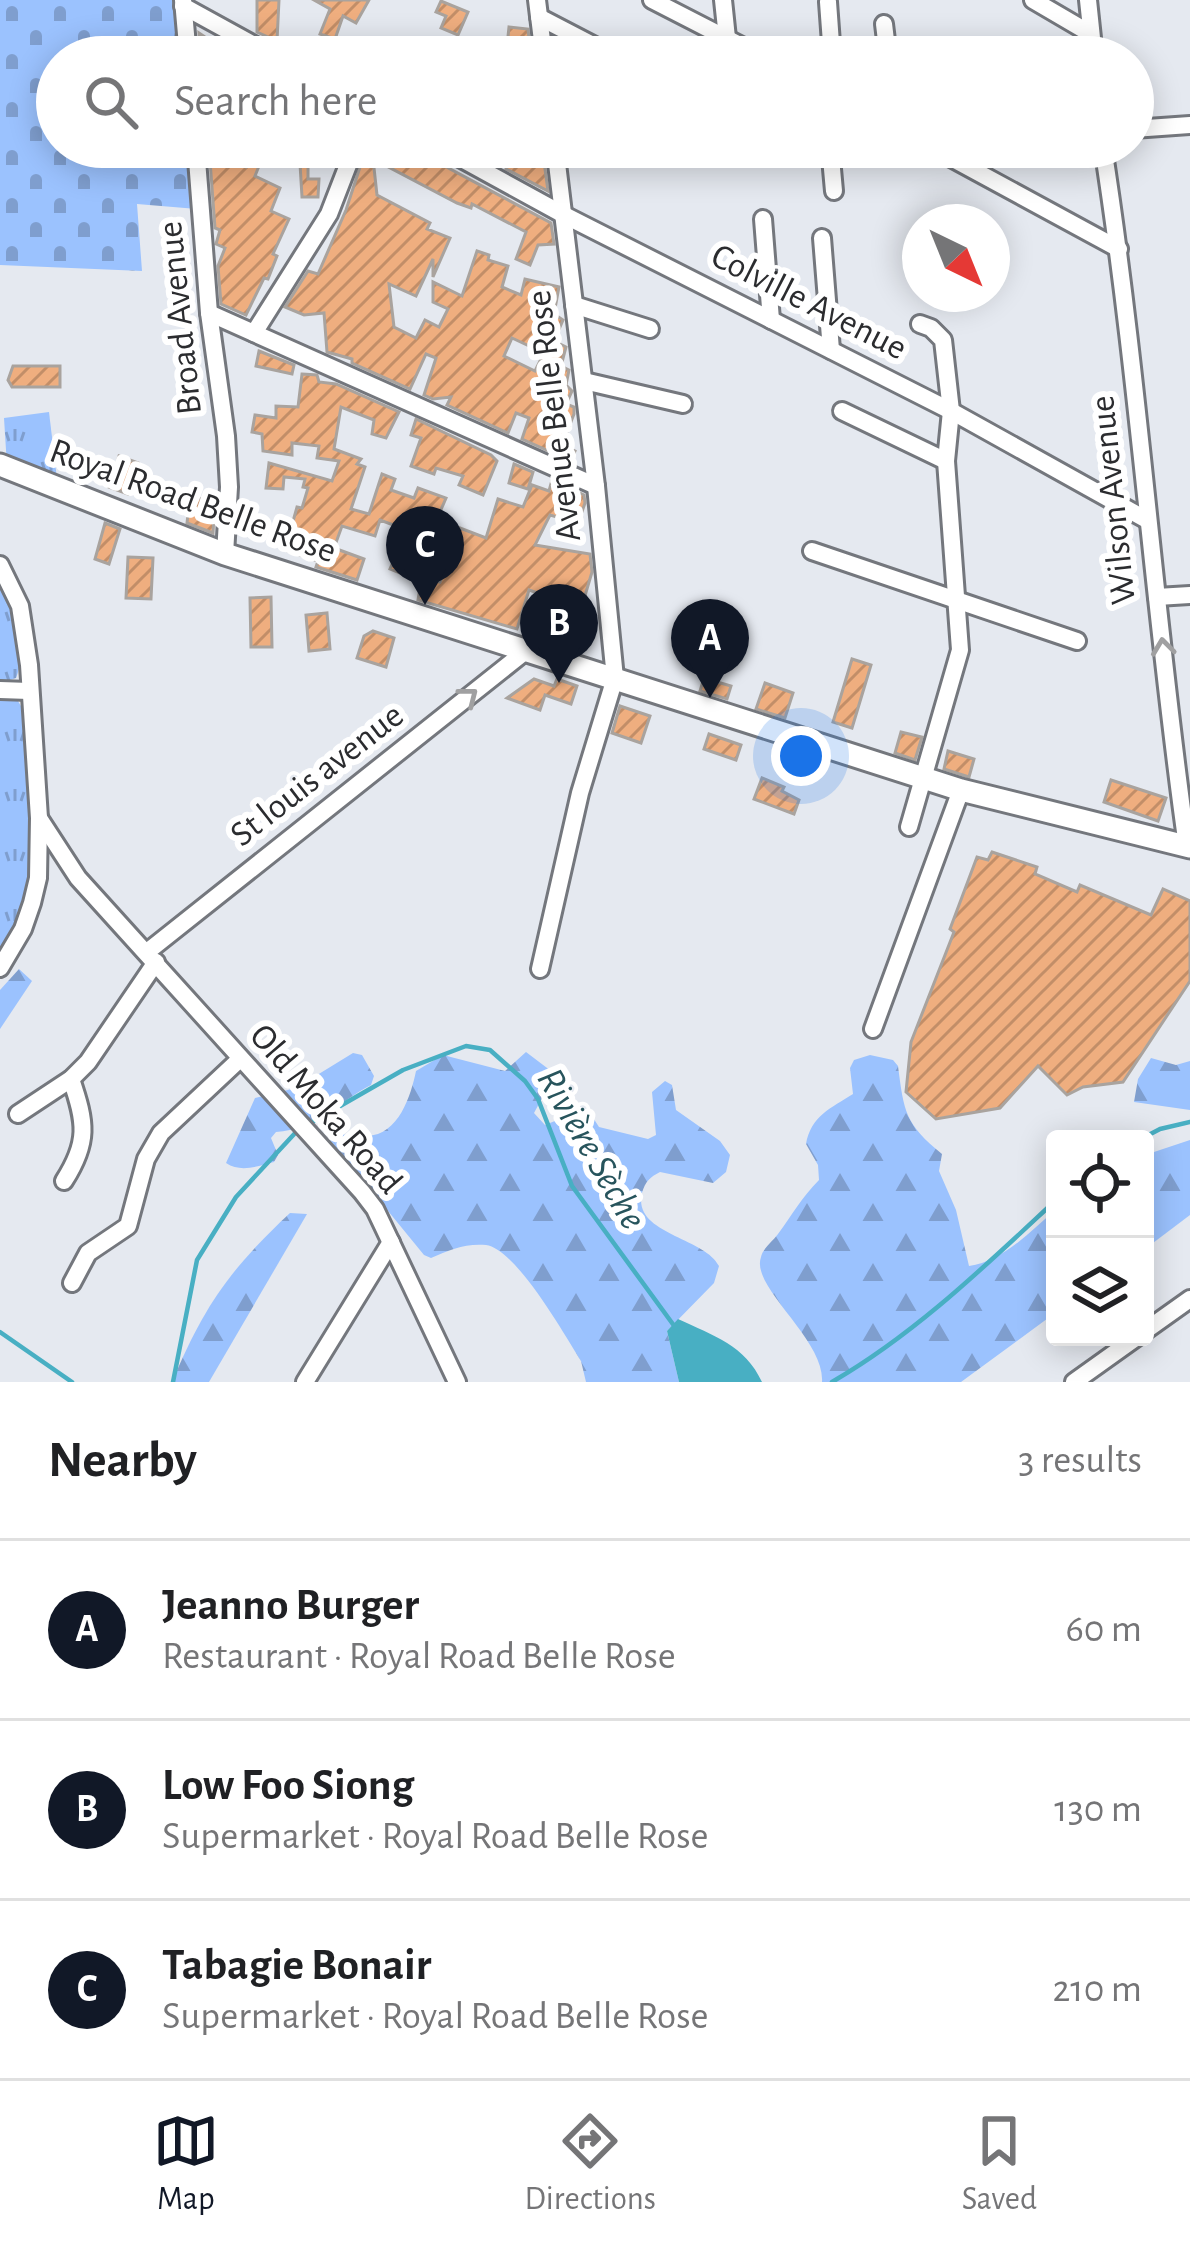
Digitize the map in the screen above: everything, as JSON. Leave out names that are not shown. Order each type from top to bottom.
[{"type":"main road","name":"Royal Road Belle Rose","points":[[0,465],[225,554],[961,790],[1189,847]]},
{"type":"street","points":[[652,0],[723,36]]},
{"type":"street","points":[[723,0],[727,36]]},
{"type":"street","points":[[1033,0],[1091,34]]},
{"type":"street","points":[[1088,0],[1091,34]]},
{"type":"street","points":[[827,2],[830,36]]},
{"type":"street","points":[[183,3],[186,36]]},
{"type":"street","points":[[183,3],[240,36]]},
{"type":"street","points":[[538,9],[582,36]]},
{"type":"street","points":[[884,24],[885,36]]},
{"type":"street","points":[[1154,127],[1190,125]]},
{"type":"street","name":"Broad Avenue","points":[[198,168],[229,487],[225,554]]},
{"type":"street","points":[[254,334],[329,214],[347,168]]},
{"type":"street","name":"Colville Avenue","points":[[478,168],[951,411],[1147,520]]},
{"type":"street","name":"Avenue Belle Rose","points":[[558,168],[615,677]]},
{"type":"street","points":[[832,168],[834,191]]},
{"type":"street","points":[[970,168],[1119,249]]},
{"type":"street","name":"Wilson Avenue","points":[[1106,168],[1147,520],[1183,759],[1189,847]]},
{"type":"street","points":[[763,219],[771,320]]},
{"type":"street","points":[[822,238],[831,350]]},
{"type":"street","points":[[574,305],[650,329]]},
{"type":"street","points":[[209,313],[596,486]]},
{"type":"street","points":[[909,827],[956,670],[960,628],[946,461],[951,411],[943,340],[932,328],[920,325]]},
{"type":"street","points":[[584,381],[683,404]]},
{"type":"street","points":[[842,410],[946,461]]},
{"type":"street","points":[[812,551],[1077,641]]},
{"type":"street","points":[[0,565],[20,606],[39,818],[38,878],[32,903],[0,968]]},
{"type":"street","points":[[1157,597],[1190,595]]},
{"type":"street","name":"St louis avenue","points":[[18,1114],[70,1079],[110,1034],[152,957],[527,650]]},
{"type":"street","points":[[540,969],[580,793],[615,677]]},
{"type":"street","points":[[0,690],[29,691]]},
{"type":"street","points":[[873,1029],[961,790]]},
{"type":"street","name":"Old Moka Road","points":[[39,818],[78,878],[375,1210],[391,1242],[305,1382]]},
{"type":"street","points":[[72,1283],[88,1253],[128,1226],[146,1159],[161,1132],[240,1059]]},
{"type":"street","points":[[64,1181],[83,1152],[81,1109],[70,1079]]},
{"type":"street","points":[[391,1242],[455,1381]]},
{"type":"street","points":[[1154,1325],[1190,1299]]},
{"type":"street","points":[[1074,1382],[1124,1346]]},
{"type":"green space","points":[[0,0],[178,0],[181,36],[36,36],[36,168],[193,168],[197,209],[137,204],[142,271],[0,265]]},
{"type":"green space","points":[[49,412],[57,479],[7,466],[4,418]]},
{"type":"green space","points":[[0,579],[14,614],[20,655],[16,678],[0,683]]},
{"type":"green space","points":[[0,697],[18,701],[25,713],[32,877],[23,912],[0,957]]},
{"type":"green space","points":[[19,969],[32,981],[0,1029],[0,990]]},
{"type":"green space","points":[[526,1052],[555,1074],[534,1113],[545,1125],[582,1110],[599,1127],[648,1139],[656,1135],[652,1092],[665,1081],[672,1085],[676,1110],[720,1141],[730,1155],[726,1172],[713,1183],[660,1172],[648,1180],[642,1193],[648,1218],[700,1248],[719,1266],[714,1283],[667,1331],[679,1382],[586,1382],[581,1361],[511,1261],[486,1245],[465,1246],[431,1258],[424,1255],[330,1140],[387,1129],[407,1102],[416,1071],[443,1055],[505,1071]]},
{"type":"green space","points":[[353,1053],[362,1055],[374,1076],[371,1085],[314,1121],[276,1132],[271,1138],[278,1155],[274,1162],[244,1168],[226,1163],[255,1098],[296,1088]]},
{"type":"green space","points":[[870,1055],[893,1060],[898,1066],[908,1116],[942,1154],[939,1171],[956,1210],[969,1266],[1004,1252],[1046,1218],[1046,1320],[961,1382],[822,1382],[812,1349],[761,1269],[764,1251],[819,1180],[818,1165],[806,1144],[812,1126],[823,1114],[853,1094],[850,1068],[854,1060]]},
{"type":"green space","points":[[1151,1058],[1176,1065],[1190,1061],[1190,1110],[1134,1102],[1138,1079]]},
{"type":"green space","points":[[1190,1140],[1190,1215],[1154,1242],[1154,1238],[1154,1152]]},
{"type":"green space","points":[[290,1213],[307,1214],[209,1382],[172,1382],[220,1290]]},
{"type":"shaded area","points":[[678,1319],[737,1350],[762,1382],[679,1382],[667,1331]]},
{"type":"building","points":[[257,0],[279,0],[277,36],[257,32]]},
{"type":"building","points":[[314,0],[369,0],[356,23],[343,16],[336,36],[320,34],[330,9]]},
{"type":"building","points":[[441,1],[468,12],[458,35],[441,28],[446,16],[436,12]]},
{"type":"building","points":[[509,27],[528,29],[529,36],[508,36]]},
{"type":"building","points":[[211,168],[258,168],[255,176],[280,188],[271,211],[289,219],[268,279],[264,278],[246,315],[221,304],[218,266],[225,248],[216,244],[220,230],[215,228]]},
{"type":"building","points":[[300,168],[308,168],[308,179],[319,179],[318,197],[302,197]]},
{"type":"building","points":[[360,168],[374,168],[377,195],[430,223],[427,229],[450,238],[433,277],[433,259],[416,296],[389,284],[394,327],[416,338],[425,320],[439,327],[448,309],[433,302],[433,282],[462,296],[477,251],[508,266],[502,287],[521,295],[525,279],[559,287],[554,314],[563,320],[554,341],[566,347],[561,366],[569,370],[566,385],[572,391],[566,404],[574,407],[574,414],[562,445],[575,451],[571,461],[522,439],[529,418],[516,413],[508,433],[447,405],[451,397],[424,395],[436,358],[426,354],[410,389],[352,359],[327,352],[324,313],[304,315],[285,307],[308,271],[318,274]],"holes":[[[512,338],[544,353],[535,371],[504,356]]]},
{"type":"building","points":[[390,168],[448,168],[551,223],[554,244],[538,245],[530,265],[516,259],[526,232],[472,204],[471,208]]},
{"type":"building","points":[[545,168],[548,191],[506,169]]},
{"type":"building","points":[[259,351],[294,365],[292,374],[256,366]]},
{"type":"building","points":[[13,366],[60,366],[60,387],[12,387],[8,380]]},
{"type":"building","points":[[302,374],[317,375],[319,382],[336,384],[399,412],[386,438],[372,434],[374,420],[341,407],[334,449],[361,459],[357,464],[365,467],[351,509],[369,514],[382,474],[395,479],[391,490],[414,498],[418,488],[446,498],[424,549],[416,546],[405,575],[390,569],[407,530],[380,520],[375,536],[342,526],[334,548],[364,559],[357,580],[316,567],[318,561],[285,550],[297,507],[302,508],[308,488],[303,487],[305,479],[284,477],[283,489],[266,488],[269,463],[332,481],[339,461],[317,458],[319,446],[292,443],[292,455],[263,451],[262,434],[252,432],[255,415],[276,418],[276,406],[298,407]]},
{"type":"building","points":[[416,419],[497,461],[483,495],[459,485],[463,476],[411,466],[421,438],[411,435]]},
{"type":"building","points":[[119,456],[138,463],[128,494],[109,487]]},
{"type":"building","points":[[514,464],[533,472],[528,489],[509,483]]},
{"type":"building","points":[[552,480],[584,495],[585,503],[578,523],[550,515],[535,545],[590,554],[592,572],[584,599],[554,594],[552,598],[529,590],[517,629],[418,600],[422,576],[440,582],[460,528],[486,538],[498,499],[523,507],[532,485],[549,491]]},
{"type":"building","points":[[190,498],[215,500],[213,533],[187,523]]},
{"type":"building","points":[[105,523],[120,529],[109,564],[95,559]]},
{"type":"building","points":[[128,557],[153,558],[151,599],[126,598]]},
{"type":"building","points":[[271,597],[272,647],[251,647],[250,598]]},
{"type":"building","points":[[327,613],[330,649],[309,651],[306,615]]},
{"type":"building","points":[[373,631],[394,638],[386,667],[357,658],[364,636]]},
{"type":"building","points":[[852,659],[871,665],[852,728],[833,722]]},
{"type":"building","points":[[704,678],[731,686],[727,699],[700,691]]},
{"type":"building","points":[[534,679],[554,686],[557,679],[577,686],[571,704],[545,695],[540,710],[507,698]]},
{"type":"building","points":[[765,683],[793,693],[785,718],[756,709]]},
{"type":"building","points":[[620,706],[650,716],[641,743],[612,733]]},
{"type":"building","points":[[901,732],[922,737],[915,760],[895,753]]},
{"type":"building","points":[[709,734],[741,745],[736,760],[704,749]]},
{"type":"building","points":[[948,751],[974,759],[969,777],[944,769]]},
{"type":"building","points":[[762,778],[799,800],[794,814],[754,799]]},
{"type":"building","points":[[1111,780],[1166,798],[1158,821],[1104,802]]},
{"type":"building","points":[[992,852],[1037,867],[1035,874],[1077,892],[1080,885],[1151,915],[1163,889],[1190,901],[1190,981],[1123,1082],[1083,1087],[1067,1095],[1038,1066],[1000,1108],[936,1119],[906,1092],[911,1042],[977,857],[988,860]]},
{"type":"waterway","name":"Rivière Sèche","points":[[307,1125],[403,1070],[466,1046],[490,1050],[538,1099],[572,1186],[675,1327]]},
{"type":"waterway","name":"Rivière Sèche","points":[[1154,1132],[1190,1122]]},
{"type":"waterway","name":"Rivière Sèche","points":[[173,1382],[197,1260],[236,1197],[297,1131]]},
{"type":"waterway","name":"Rivière Sèche","points":[[832,1382],[921,1321],[1046,1209]]},
{"type":"waterway","name":"Rivière Sèche","points":[[0,1332],[72,1382]]},
{"type":"place","name":"Tabagie Bonair","points":[[425,605]]},
{"type":"place","name":"Low Foo Siong","points":[[559,683]]},
{"type":"place","name":"Jeanno Burger","points":[[710,698]]}]
